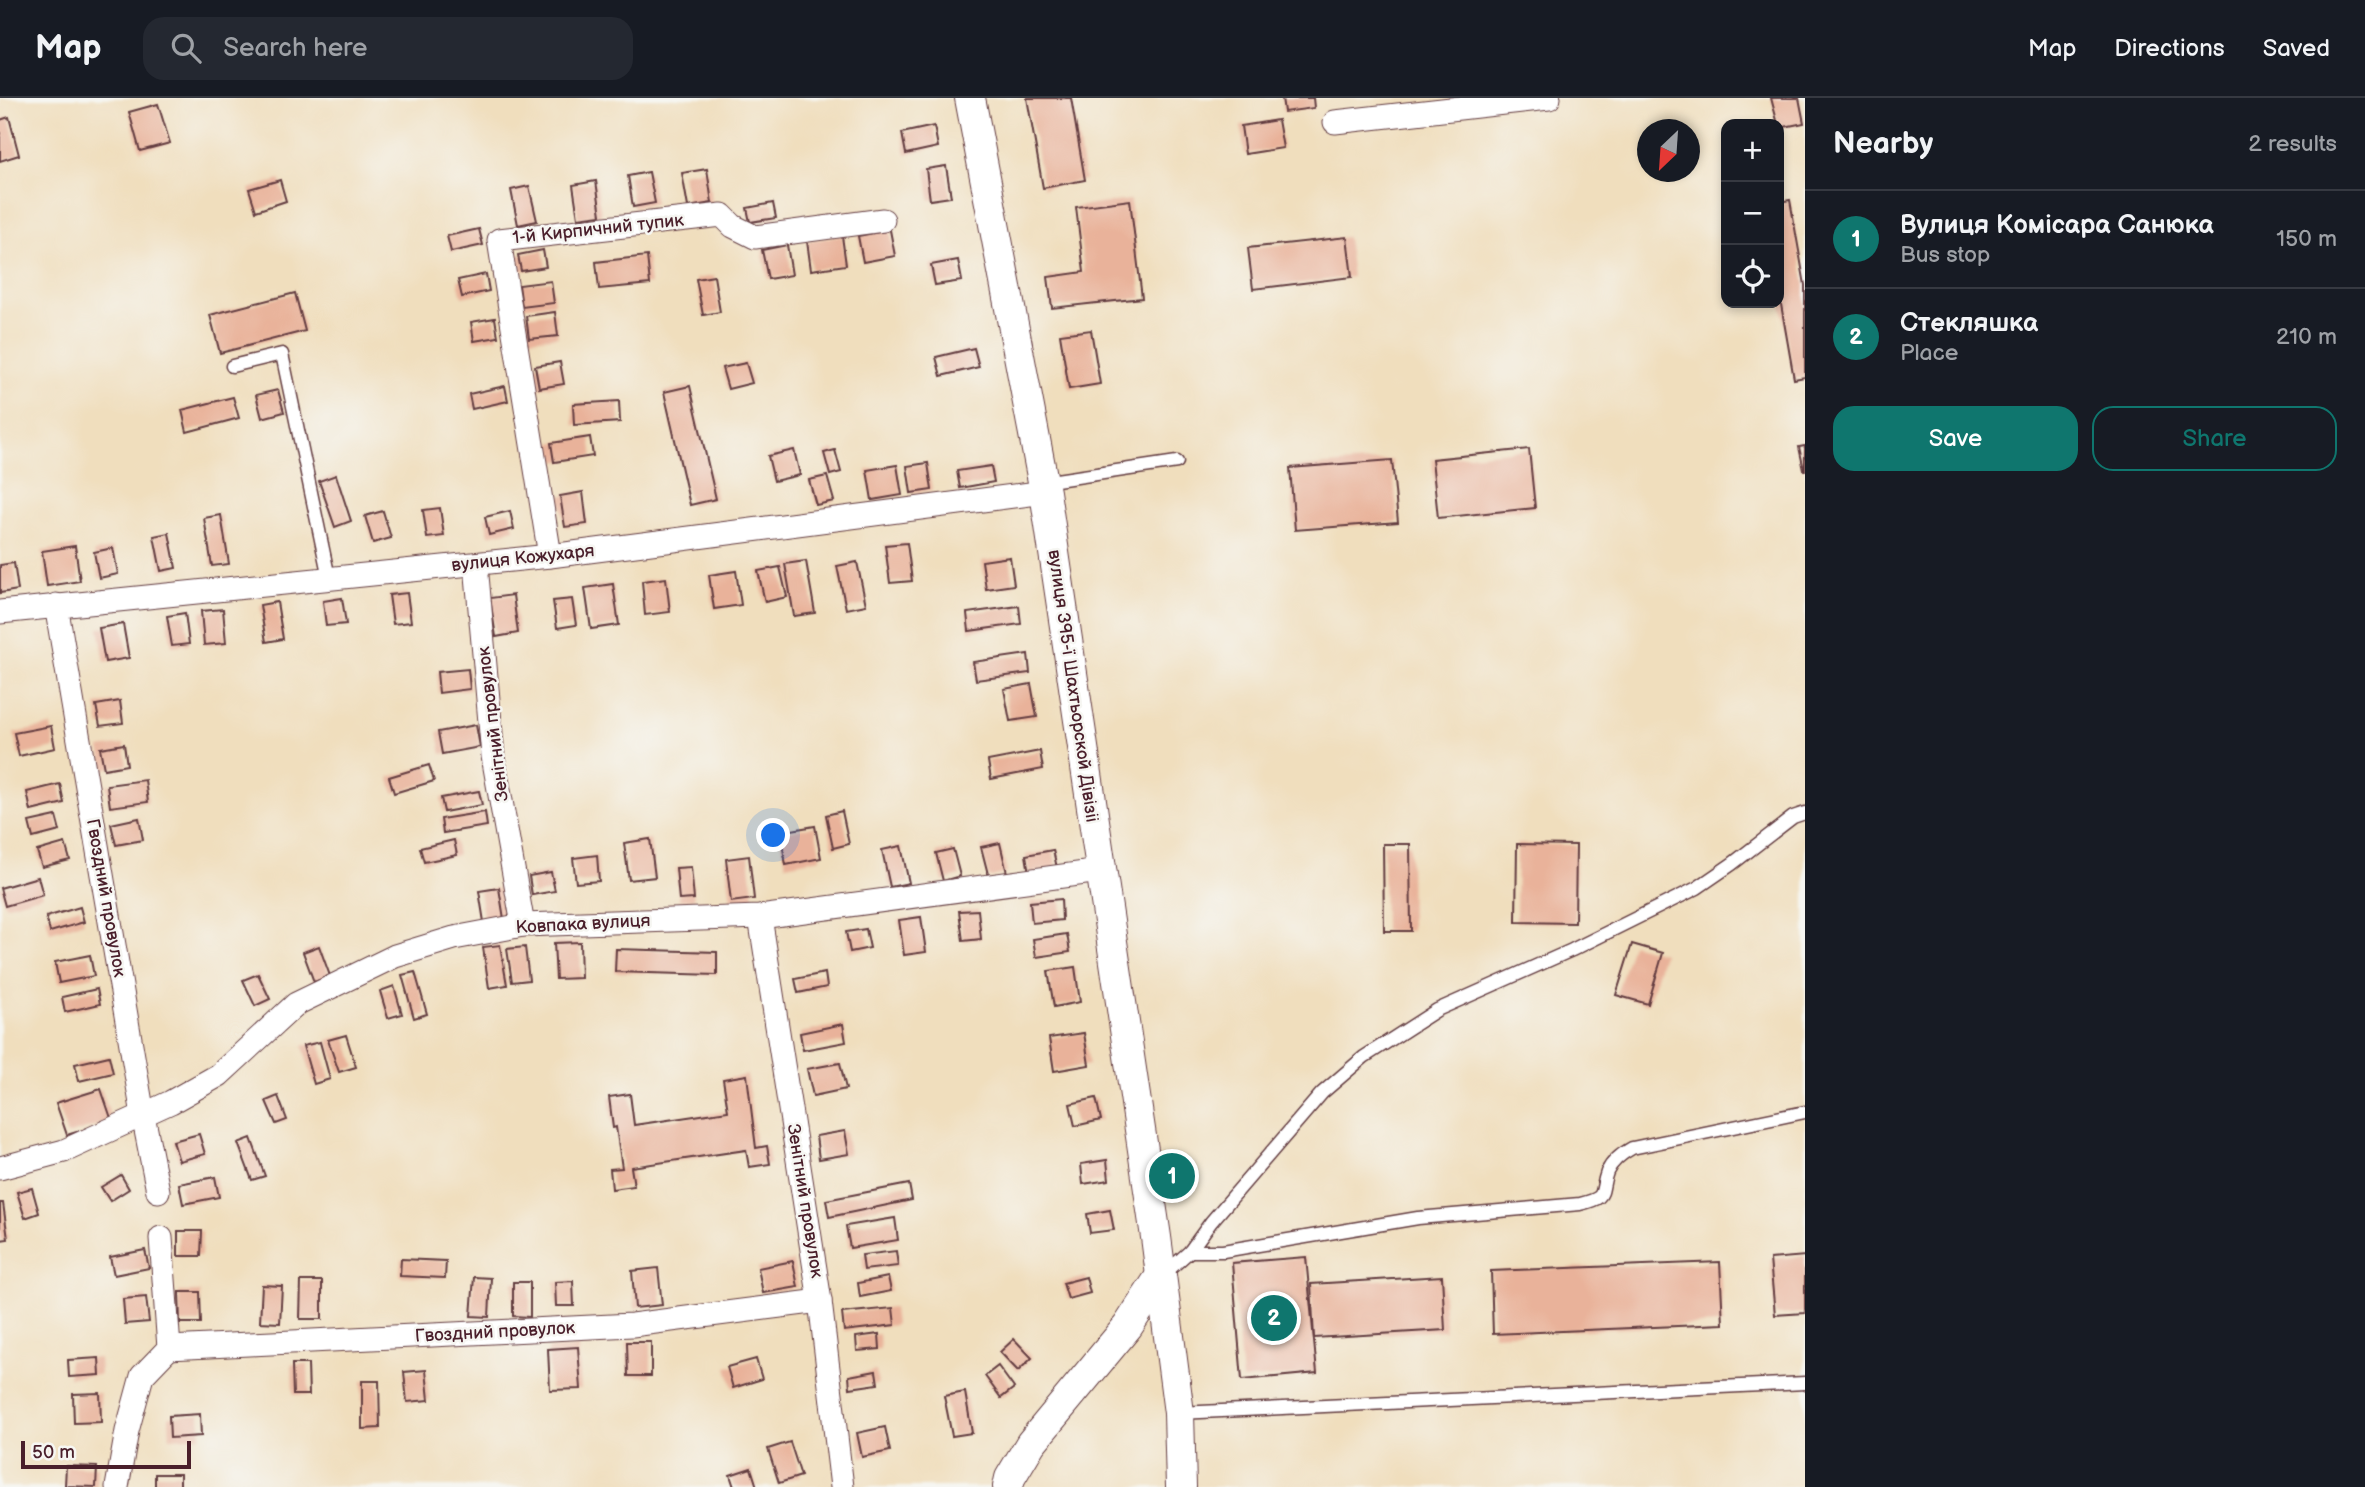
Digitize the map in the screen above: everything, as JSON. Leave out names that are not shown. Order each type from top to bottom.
[{"type":"street","name":"вулиця 395-ї Шахтьорской Дівізіі","points":[[970,98],[1044,487],[1154,1224],[1179,1413],[1181,1487]]},
{"type":"street","points":[[1335,122],[1549,98]]},
{"type":"street","name":"1-й Кирпичний тупик","points":[[550,556],[499,240],[722,215],[733,226],[755,237],[883,220]]},
{"type":"street","name":"вулиця Кожухаря","points":[[0,612],[550,556],[1044,487]]},
{"type":"street","name":"Зенітний провулок","points":[[476,564],[494,756],[523,925]]},
{"type":"street","name":"Гвоздний провулок","points":[[56,605],[158,1191]]},
{"type":"street","name":"Ковпака вулиця","points":[[0,1168],[64,1151],[143,1115],[219,1075],[296,1004],[395,956],[454,938],[523,925],[760,917],[1100,871]]},
{"type":"street","name":"Зенітний провулок","points":[[760,917],[820,1301],[842,1487]]},
{"type":"street","points":[[117,1487],[127,1431],[142,1376],[169,1348],[162,1238]]},
{"type":"street","points":[[1008,1487],[1010,1478],[1031,1443],[1128,1326],[1160,1277]]},
{"type":"street","name":"Гвоздний провулок","points":[[169,1348],[632,1325],[820,1301]]},
{"type":"lane","points":[[232,366],[282,354],[329,578]]},
{"type":"lane","points":[[1044,487],[1177,462]]},
{"type":"lane","points":[[1160,1277],[1190,1251],[1211,1222],[1322,1093],[1364,1057],[1437,1010],[1572,950],[1697,888],[1793,817],[1805,813]]},
{"type":"lane","points":[[1190,1251],[1223,1251],[1419,1218],[1595,1201],[1605,1189],[1607,1173],[1618,1156],[1632,1148],[1805,1112]]},
{"type":"lane","points":[[1179,1413],[1805,1383]]},
{"type":"building","points":[[1027,98],[1071,98],[1085,180],[1043,188]]},
{"type":"building","points":[[1282,98],[1313,98],[1314,108],[1284,112]]},
{"type":"building","points":[[1771,98],[1799,98],[1804,123],[1784,127],[1784,119],[1777,119]]},
{"type":"building","points":[[158,104],[170,143],[140,151],[129,112]]},
{"type":"building","points":[[9,117],[19,155],[0,161],[0,120]]},
{"type":"building","points":[[1278,120],[1283,148],[1245,154],[1241,126]]},
{"type":"building","points":[[934,126],[938,147],[906,154],[902,133]]},
{"type":"building","points":[[946,166],[951,197],[930,200],[926,169]]},
{"type":"building","points":[[707,169],[712,203],[688,207],[682,173]]},
{"type":"building","points":[[649,172],[655,203],[633,207],[628,176]]},
{"type":"building","points":[[280,180],[286,201],[256,211],[249,189]]},
{"type":"building","points":[[596,181],[601,215],[578,218],[573,185]]},
{"type":"building","points":[[529,186],[537,221],[518,225],[511,190]]},
{"type":"building","points":[[1130,200],[1142,298],[1052,308],[1048,277],[1084,272],[1076,207]]},
{"type":"building","points":[[1790,200],[1805,285],[1805,377],[1794,379],[1782,308],[1784,308],[1784,201]]},
{"type":"building","points":[[773,203],[776,218],[750,222],[747,208]]},
{"type":"building","points":[[479,229],[483,245],[451,252],[447,236]]},
{"type":"building","points":[[890,230],[895,256],[863,262],[858,236]]},
{"type":"building","points":[[842,236],[846,265],[811,270],[807,241]]},
{"type":"building","points":[[1347,237],[1352,277],[1253,289],[1248,248]]},
{"type":"building","points":[[787,245],[792,275],[768,279],[762,250]]},
{"type":"building","points":[[543,250],[546,267],[521,271],[518,255]]},
{"type":"building","points":[[647,256],[650,284],[599,289],[596,262]]},
{"type":"building","points":[[958,260],[962,281],[935,285],[931,265]]},
{"type":"building","points":[[486,274],[489,291],[462,297],[458,280]]},
{"type":"building","points":[[714,276],[720,312],[703,315],[696,279]]},
{"type":"building","points":[[551,281],[554,303],[522,307],[519,285]]},
{"type":"building","points":[[295,293],[305,331],[220,353],[210,315]]},
{"type":"building","points":[[555,312],[558,336],[529,339],[526,316]]},
{"type":"building","points":[[495,318],[498,337],[474,341],[471,322]]},
{"type":"building","points":[[1091,330],[1100,384],[1069,389],[1060,334]]},
{"type":"building","points":[[974,348],[979,367],[941,376],[936,357]]},
{"type":"building","points":[[560,362],[564,384],[539,388],[535,366]]},
{"type":"building","points":[[746,363],[752,383],[728,389],[722,368]]},
{"type":"building","points":[[505,386],[508,401],[472,409],[469,394]]},
{"type":"building","points":[[690,386],[716,499],[690,505],[664,392]]},
{"type":"building","points":[[278,390],[284,412],[262,418],[256,395]]},
{"type":"building","points":[[233,397],[239,418],[187,432],[182,410]]},
{"type":"building","points":[[619,401],[620,422],[574,425],[573,404]]},
{"type":"building","points":[[590,437],[593,456],[554,462],[551,443]]},
{"type":"building","points":[[1805,446],[1805,470],[1804,470],[1799,447]]},
{"type":"building","points":[[1529,449],[1535,508],[1438,518],[1432,459]]},
{"type":"building","points":[[794,450],[800,475],[774,481],[768,456]]},
{"type":"building","points":[[835,450],[841,472],[830,475],[824,453]]},
{"type":"building","points":[[1392,460],[1398,522],[1295,530],[1290,468]]},
{"type":"building","points":[[928,463],[932,490],[911,493],[907,466]]},
{"type":"building","points":[[897,465],[902,495],[872,500],[867,470]]},
{"type":"building","points":[[991,466],[994,482],[960,488],[957,471]]},
{"type":"building","points":[[336,475],[351,521],[335,527],[319,481]]},
{"type":"building","points":[[827,476],[834,501],[816,505],[809,480]]},
{"type":"building","points":[[583,492],[587,524],[565,527],[560,496]]},
{"type":"building","points":[[440,508],[444,536],[427,538],[423,510]]},
{"type":"building","points":[[383,511],[391,538],[373,543],[365,516]]},
{"type":"building","points":[[510,511],[514,529],[489,535],[485,517]]},
{"type":"building","points":[[221,515],[229,564],[212,566],[204,518]]},
{"type":"building","points":[[169,533],[176,568],[161,571],[154,536]]},
{"type":"building","points":[[907,543],[912,581],[890,583],[885,545]]},
{"type":"building","points":[[75,546],[80,581],[47,586],[42,551]]},
{"type":"building","points":[[113,548],[118,574],[99,578],[94,552]]},
{"type":"building","points":[[1010,557],[1014,585],[986,589],[982,561]]},
{"type":"building","points":[[806,561],[815,613],[794,616],[785,564]]},
{"type":"building","points":[[857,562],[866,605],[846,609],[837,566]]},
{"type":"building","points":[[14,563],[18,590],[0,593],[0,565]]},
{"type":"building","points":[[780,567],[787,597],[765,602],[758,571]]},
{"type":"building","points":[[736,571],[741,605],[714,609],[709,575]]},
{"type":"building","points":[[666,578],[670,612],[645,615],[642,581]]},
{"type":"building","points":[[613,584],[619,625],[591,629],[585,588]]},
{"type":"building","points":[[407,593],[411,622],[393,624],[389,595]]},
{"type":"building","points":[[513,595],[518,633],[496,637],[490,598]]},
{"type":"building","points":[[342,598],[346,624],[326,626],[323,601]]},
{"type":"building","points":[[572,599],[576,625],[557,628],[553,601]]},
{"type":"building","points":[[277,602],[283,639],[266,642],[260,605]]},
{"type":"building","points":[[1019,606],[1021,624],[969,631],[967,613]]},
{"type":"building","points":[[223,609],[226,643],[204,645],[201,611]]},
{"type":"building","points":[[185,613],[189,644],[172,646],[167,616]]},
{"type":"building","points":[[123,624],[129,658],[105,662],[99,628]]},
{"type":"building","points":[[1028,654],[1030,673],[976,680],[973,662]]},
{"type":"building","points":[[468,669],[470,689],[439,693],[437,672]]},
{"type":"building","points":[[1031,684],[1037,717],[1010,721],[1004,689]]},
{"type":"building","points":[[120,701],[123,723],[100,726],[96,705]]},
{"type":"building","points":[[476,725],[480,747],[442,754],[438,732]]},
{"type":"building","points":[[51,726],[55,748],[19,756],[14,733]]},
{"type":"building","points":[[124,744],[127,765],[104,769],[100,748]]},
{"type":"building","points":[[1040,751],[1043,769],[991,779],[988,761]]},
{"type":"building","points":[[429,765],[434,781],[394,793],[389,777]]},
{"type":"building","points":[[145,780],[148,802],[110,807],[107,785]]},
{"type":"building","points":[[60,784],[64,803],[31,811],[27,792]]},
{"type":"building","points":[[479,791],[482,805],[444,812],[441,798]]},
{"type":"building","points":[[842,811],[849,844],[833,848],[826,815]]},
{"type":"building","points":[[485,812],[487,826],[443,833],[441,819]]},
{"type":"building","points":[[56,816],[60,831],[33,838],[29,822]]},
{"type":"building","points":[[139,818],[143,840],[116,845],[111,824]]},
{"type":"building","points":[[815,826],[821,858],[786,865],[780,832]]},
{"type":"building","points":[[650,839],[655,877],[629,880],[624,843]]},
{"type":"building","points":[[454,840],[457,855],[424,862],[420,848]]},
{"type":"building","points":[[65,843],[70,860],[42,867],[37,851]]},
{"type":"building","points":[[1000,843],[1007,873],[989,878],[981,847]]},
{"type":"building","points":[[1383,844],[1410,844],[1411,931],[1384,931]]},
{"type":"building","points":[[1517,844],[1576,845],[1575,923],[1516,922]]},
{"type":"building","points":[[901,846],[909,883],[890,887],[882,850]]},
{"type":"building","points":[[953,849],[960,876],[943,881],[936,853]]},
{"type":"building","points":[[1053,850],[1057,868],[1029,873],[1026,855]]},
{"type":"building","points":[[597,855],[599,881],[576,883],[573,858]]},
{"type":"building","points":[[749,856],[754,899],[731,902],[726,859]]},
{"type":"building","points":[[691,867],[694,899],[679,900],[676,868]]},
{"type":"building","points":[[551,872],[555,891],[532,895],[529,876]]},
{"type":"building","points":[[38,877],[43,895],[5,906],[0,888]]},
{"type":"building","points":[[499,888],[504,919],[484,922],[479,891]]},
{"type":"building","points":[[1061,899],[1062,920],[1032,923],[1030,902]]},
{"type":"building","points":[[80,907],[84,922],[50,932],[46,917]]},
{"type":"building","points":[[978,910],[981,939],[963,941],[959,911]]},
{"type":"building","points":[[921,917],[926,952],[904,955],[899,920]]},
{"type":"building","points":[[866,929],[870,948],[850,952],[846,932]]},
{"type":"building","points":[[1067,934],[1070,952],[1036,957],[1033,939]]},
{"type":"building","points":[[580,942],[581,978],[556,979],[554,943]]},
{"type":"building","points":[[1632,944],[1663,953],[1648,1004],[1616,995]]},
{"type":"building","points":[[500,945],[507,985],[489,988],[483,947]]},
{"type":"building","points":[[319,946],[330,976],[314,982],[303,952]]},
{"type":"building","points":[[525,947],[529,980],[512,982],[507,949]]},
{"type":"building","points":[[616,949],[717,952],[717,975],[615,972]]},
{"type":"building","points":[[90,955],[94,976],[59,983],[55,962]]},
{"type":"building","points":[[1075,967],[1080,1002],[1054,1007],[1048,971]]},
{"type":"building","points":[[415,972],[427,1014],[414,1018],[402,975]]},
{"type":"building","points":[[825,973],[827,987],[798,993],[795,979]]},
{"type":"building","points":[[258,974],[270,999],[255,1006],[243,980]]},
{"type":"building","points":[[394,986],[402,1014],[388,1018],[380,991]]},
{"type":"building","points":[[97,989],[100,1004],[65,1012],[62,997]]},
{"type":"building","points":[[843,1024],[846,1042],[803,1050],[800,1033]]},
{"type":"building","points":[[1084,1033],[1089,1065],[1054,1071],[1049,1038]]},
{"type":"building","points":[[346,1035],[356,1067],[339,1072],[328,1040]]},
{"type":"building","points":[[320,1042],[330,1079],[314,1084],[303,1046]]},
{"type":"building","points":[[109,1056],[113,1073],[79,1081],[75,1064]]},
{"type":"building","points":[[840,1063],[846,1089],[813,1096],[807,1069]]},
{"type":"building","points":[[747,1075],[756,1148],[767,1146],[770,1164],[749,1167],[746,1150],[631,1167],[634,1186],[612,1189],[610,1169],[622,1168],[609,1097],[630,1094],[634,1125],[728,1111],[723,1079]]},
{"type":"building","points":[[101,1089],[112,1121],[67,1135],[56,1103]]},
{"type":"building","points":[[278,1096],[287,1120],[276,1124],[266,1101]]},
{"type":"building","points":[[1096,1098],[1101,1120],[1075,1126],[1070,1104]]},
{"type":"building","points":[[845,1131],[849,1154],[819,1159],[816,1136]]},
{"type":"building","points":[[199,1134],[205,1154],[179,1161],[173,1141]]},
{"type":"building","points":[[251,1138],[265,1176],[252,1180],[238,1143]]},
{"type":"building","points":[[1107,1160],[1109,1180],[1083,1184],[1081,1164]]},
{"type":"building","points":[[121,1175],[129,1189],[110,1201],[101,1187]]},
{"type":"building","points":[[215,1177],[219,1197],[183,1204],[179,1184]]},
{"type":"building","points":[[909,1184],[912,1200],[829,1217],[826,1200]]},
{"type":"building","points":[[32,1188],[39,1213],[25,1218],[17,1192]]},
{"type":"building","points":[[0,1203],[3,1203],[8,1239],[0,1240]]},
{"type":"building","points":[[1110,1210],[1114,1230],[1090,1233],[1087,1214]]},
{"type":"building","points":[[895,1218],[898,1240],[850,1248],[846,1226]]},
{"type":"building","points":[[178,1231],[202,1231],[201,1256],[178,1256]]},
{"type":"building","points":[[145,1250],[149,1268],[114,1275],[110,1257]]},
{"type":"building","points":[[896,1251],[898,1266],[864,1270],[862,1255]]},
{"type":"building","points":[[1805,1256],[1805,1313],[1775,1315],[1770,1259]]},
{"type":"building","points":[[1306,1257],[1317,1373],[1242,1380],[1232,1263]]},
{"type":"building","points":[[401,1259],[446,1261],[445,1278],[400,1276]]},
{"type":"building","points":[[793,1261],[798,1287],[763,1293],[758,1268]]},
{"type":"building","points":[[1720,1262],[1723,1324],[1493,1334],[1491,1271]]},
{"type":"building","points":[[658,1268],[662,1305],[635,1308],[632,1271]]},
{"type":"building","points":[[1442,1276],[1445,1330],[1314,1338],[1311,1284]]},
{"type":"building","points":[[474,1277],[491,1278],[489,1317],[471,1316]]},
{"type":"building","points":[[888,1277],[891,1291],[860,1297],[858,1283]]},
{"type":"building","points":[[1086,1277],[1090,1293],[1068,1299],[1063,1283]]},
{"type":"building","points":[[301,1281],[322,1281],[322,1319],[300,1319]]},
{"type":"building","points":[[573,1281],[574,1306],[556,1306],[555,1282]]},
{"type":"building","points":[[513,1282],[530,1282],[530,1317],[513,1316]]},
{"type":"building","points":[[262,1285],[282,1286],[280,1323],[260,1322]]},
{"type":"building","points":[[179,1292],[200,1292],[201,1323],[180,1323]]},
{"type":"building","points":[[146,1297],[149,1322],[125,1324],[123,1299]]},
{"type":"building","points":[[893,1308],[895,1325],[844,1331],[842,1313]]},
{"type":"building","points":[[879,1334],[880,1349],[857,1351],[856,1337]]},
{"type":"building","points":[[1014,1339],[1032,1358],[1018,1371],[1000,1352]]},
{"type":"building","points":[[627,1342],[651,1342],[651,1376],[628,1376]]},
{"type":"building","points":[[578,1347],[581,1389],[550,1390],[548,1349]]},
{"type":"building","points":[[99,1358],[100,1375],[69,1377],[68,1360]]},
{"type":"building","points":[[756,1359],[762,1379],[733,1388],[727,1367]]},
{"type":"building","points":[[292,1364],[308,1364],[309,1395],[293,1395]]},
{"type":"building","points":[[998,1366],[1014,1388],[1001,1398],[985,1376]]},
{"type":"building","points":[[426,1370],[429,1400],[407,1402],[404,1372]]},
{"type":"building","points":[[876,1371],[878,1384],[850,1388],[849,1376]]},
{"type":"building","points":[[362,1381],[379,1381],[380,1428],[362,1429]]},
{"type":"building","points":[[965,1392],[972,1433],[952,1436],[944,1396]]},
{"type":"building","points":[[100,1393],[101,1422],[74,1423],[73,1394]]},
{"type":"building","points":[[200,1414],[201,1436],[170,1438],[169,1416]]},
{"type":"building","points":[[885,1427],[890,1451],[862,1457],[857,1433]]},
{"type":"building","points":[[790,1442],[801,1476],[779,1483],[768,1449]]},
{"type":"building","points":[[66,1466],[97,1467],[96,1487],[65,1486]]},
{"type":"building","points":[[751,1468],[757,1487],[734,1487],[730,1475]]},
{"type":"building","points":[[155,1474],[180,1474],[180,1487],[155,1487]]},
{"type":"place","name":"Вулиця Комісара Санюка","points":[[1172,1176]]},
{"type":"place","name":"Стекляшка","points":[[1274,1318]]}]
